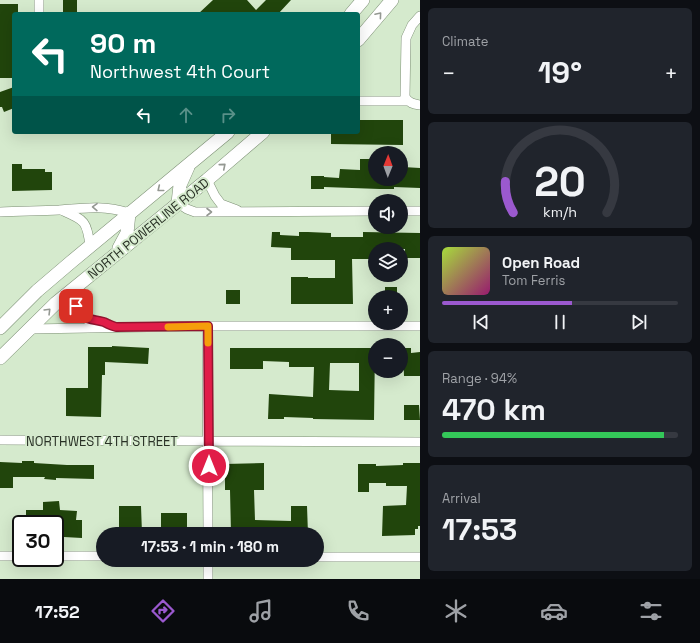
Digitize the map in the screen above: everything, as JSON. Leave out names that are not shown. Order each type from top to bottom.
[{"type":"main road","points":[[354,12],[363,0]]},
{"type":"main road","points":[[360,38],[392,0]]},
{"type":"main road","name":"NORTH POWERLINE ROAD","points":[[2,324],[90,246],[226,134]]},
{"type":"main road","name":"NORTH POWERLINE ROAD","points":[[0,358],[73,288],[207,180],[261,134]]},
{"type":"main road","points":[[178,203],[180,185],[190,164]]},
{"type":"main road","points":[[118,252],[127,233],[129,214]]},
{"type":"street","points":[[39,0],[39,12]]},
{"type":"street","points":[[420,16],[412,25],[406,38],[405,97],[408,101],[415,105],[420,105]]},
{"type":"street","points":[[360,101],[408,101]]},
{"type":"street","points":[[207,180],[221,204],[243,212]]},
{"type":"street","points":[[178,203],[195,212],[368,211]]},
{"type":"street","points":[[0,212],[93,207],[116,209],[129,214]]},
{"type":"street","points":[[59,210],[79,218],[86,226],[90,246]]},
{"type":"street","points":[[408,211],[420,211]]},
{"type":"street","points":[[73,288],[76,306],[80,314],[88,320],[104,322],[116,327]]},
{"type":"street","points":[[208,326],[208,527]]},
{"type":"street","points":[[30,328],[420,326]]},
{"type":"street","name":"NORTHWEST 4TH STREET","points":[[0,440],[420,442]]},
{"type":"street","points":[[0,556],[12,556]]},
{"type":"street","points":[[64,556],[96,556]]},
{"type":"street","points":[[324,557],[420,557]]},
{"type":"street","points":[[208,567],[208,579]]},
{"type":"building","points":[[63,0],[77,0],[77,12],[63,12]]},
{"type":"building","points":[[213,0],[247,0],[256,10],[266,0],[291,0],[280,12],[200,12]]},
{"type":"building","points":[[0,4],[18,4],[18,12],[12,12],[12,78],[0,78]]},
{"type":"building","points":[[12,88],[12,109],[4,112],[2,107],[0,107],[0,92]]},
{"type":"building","points":[[360,120],[403,120],[403,145],[331,144],[331,134],[360,134]]},
{"type":"building","points":[[360,159],[368,159],[368,186],[408,186],[408,167],[420,168],[420,188],[394,187],[394,189],[380,189],[324,187],[324,189],[311,189],[311,176],[339,178],[340,169],[360,170]]},
{"type":"building","points":[[12,164],[22,164],[22,169],[45,169],[45,172],[52,172],[52,190],[12,191]]},
{"type":"building","points":[[272,232],[280,232],[280,235],[299,236],[299,232],[331,233],[331,237],[363,237],[363,232],[368,232],[368,234],[420,233],[420,258],[408,258],[408,242],[368,242],[368,259],[352,259],[353,304],[291,304],[291,277],[335,278],[335,260],[291,260],[291,248],[271,247]]},
{"type":"building","points":[[385,287],[397,287],[397,290],[385,290]]},
{"type":"building","points":[[226,290],[240,290],[240,304],[226,304]]},
{"type":"building","points":[[112,346],[149,348],[148,364],[105,362],[105,375],[102,375],[101,417],[66,416],[66,388],[88,388],[88,347]]},
{"type":"building","points":[[230,348],[368,348],[368,378],[375,378],[374,420],[284,417],[284,419],[268,419],[269,394],[313,397],[314,367],[289,367],[289,362],[263,361],[263,369],[230,369]],"holes":[[[330,363],[359,363],[359,391],[329,390]]]},
{"type":"building","points":[[408,348],[411,348],[411,353],[420,352],[420,376],[408,376]]},
{"type":"building","points":[[404,405],[419,405],[420,420],[404,420]]},
{"type":"building","points":[[22,461],[67,465],[94,465],[94,479],[56,478],[56,480],[44,479],[45,477],[13,477],[13,488],[0,488],[0,462],[22,463]]},
{"type":"building","points":[[264,463],[264,490],[254,490],[255,520],[291,521],[291,506],[307,506],[308,527],[231,527],[230,490],[225,490],[225,464]]},
{"type":"building","points":[[403,463],[420,463],[420,526],[418,526],[418,529],[415,529],[415,535],[382,536],[383,506],[406,505],[407,486],[386,486],[386,483],[369,483],[369,492],[358,492],[358,464],[376,464],[376,466],[403,465]]},
{"type":"building","points":[[59,501],[60,510],[77,511],[76,520],[82,520],[82,538],[64,537],[64,515],[26,515],[26,510],[43,510],[43,502]]},
{"type":"building","points":[[119,506],[141,506],[142,527],[119,527]]},
{"type":"building","points":[[161,513],[187,513],[187,527],[161,527]]},
{"type":"slow traffic","points":[[168,327],[208,326],[208,343]]},
{"type":"route","points":[[76,306],[80,314],[88,320],[104,322],[116,327],[208,326],[209,466]]}]
